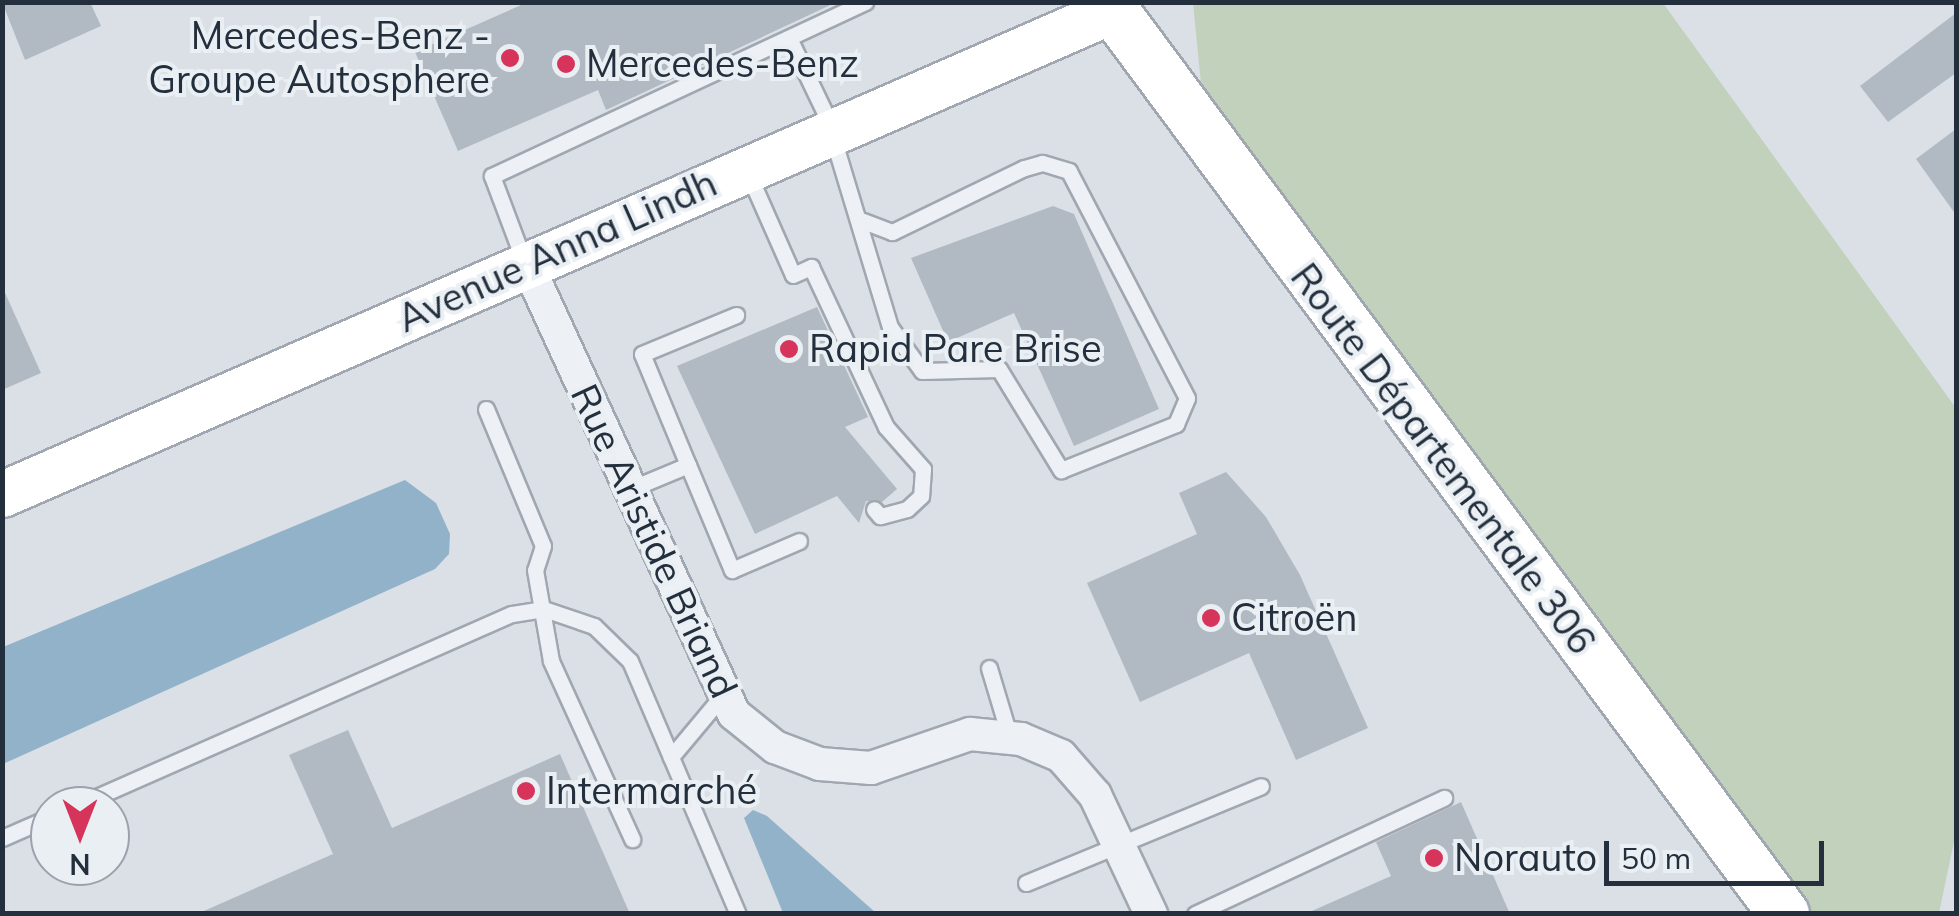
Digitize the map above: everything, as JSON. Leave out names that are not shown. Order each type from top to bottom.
[{"type":"main road","name":"Avenue Anna Lindh","points":[[2,494],[1110,6]]},
{"type":"main road","name":"Route Départementale 306","points":[[1110,6],[1784,914]]},
{"type":"street","name":"Rue Aristide Briand","points":[[527,264],[722,696],[775,747],[820,764],[871,768],[970,734],[1010,738],[1061,756],[1094,796],[1151,914]]},
{"type":"lane","points":[[527,264],[515,251],[492,176],[866,2]]},
{"type":"lane","points":[[790,40],[863,221],[890,327],[922,371],[999,369],[1061,470],[1176,424],[1187,398],[1069,171],[1024,168],[892,232],[863,221]]},
{"type":"lane","points":[[747,169],[793,275],[810,267],[886,427],[923,469],[921,496],[907,510],[880,516],[874,509]]},
{"type":"lane","points":[[736,315],[642,354],[732,570],[800,541]]},
{"type":"lane","points":[[486,409],[543,546],[535,570],[551,661],[632,839]]},
{"type":"lane","points":[[628,490],[688,465]]},
{"type":"lane","points":[[121,786],[512,614],[544,609],[594,626],[630,661],[738,914]]},
{"type":"lane","points":[[989,668],[1010,738]]},
{"type":"lane","points":[[671,756],[722,696]]},
{"type":"lane","points":[[1026,883],[1260,786]]},
{"type":"lane","points":[[1196,914],[1444,798]]},
{"type":"lane","points":[[2,838],[30,826]]},
{"type":"green space","points":[[1193,3],[1663,3],[1956,408],[1956,832],[1939,913],[1806,913],[1202,94]]},
{"type":"water","points":[[405,480],[436,503],[450,534],[449,554],[435,569],[3,764],[3,647]]},
{"type":"water","points":[[753,810],[767,816],[876,913],[783,913],[744,818]]},
{"type":"building","points":[[2,2],[90,2],[101,26],[25,60]]},
{"type":"building","name":"Mercedes-Benz","points":[[528,2],[837,2],[606,110],[598,90],[458,151],[415,52]]},
{"type":"building","points":[[1956,13],[1956,73],[1888,122],[1860,86]]},
{"type":"building","points":[[1956,129],[1956,215],[1916,159]]},
{"type":"building","points":[[1053,206],[1074,214],[1159,409],[1074,446],[1014,313],[948,342],[911,258]]},
{"type":"building","points":[[2,286],[41,373],[2,390]]},
{"type":"building","points":[[817,307],[868,417],[845,427],[897,489],[882,502],[866,501],[859,523],[837,496],[755,534],[677,366]]},
{"type":"building","name":"Citroën","points":[[1226,472],[1266,517],[1300,575],[1368,728],[1296,760],[1249,653],[1140,702],[1087,583],[1197,534],[1179,493]]},
{"type":"building","name":"Intermarché","points":[[348,730],[392,828],[560,754],[630,914],[197,914],[333,854],[289,755]]},
{"type":"building","name":"Norauto","points":[[1461,802],[1510,914],[1305,914],[1391,876],[1376,842]]},
{"type":"place","name":"Mercedes-Benz - Groupe Autosphere","points":[[510,58]]},
{"type":"place","name":"Mercedes-Benz","points":[[566,64]]},
{"type":"place","name":"Rapid Pare Brise","points":[[789,349]]},
{"type":"place","name":"Citroën","points":[[1211,618]]},
{"type":"place","name":"Intermarché","points":[[526,791]]},
{"type":"place","name":"Norauto","points":[[1434,858]]}]
